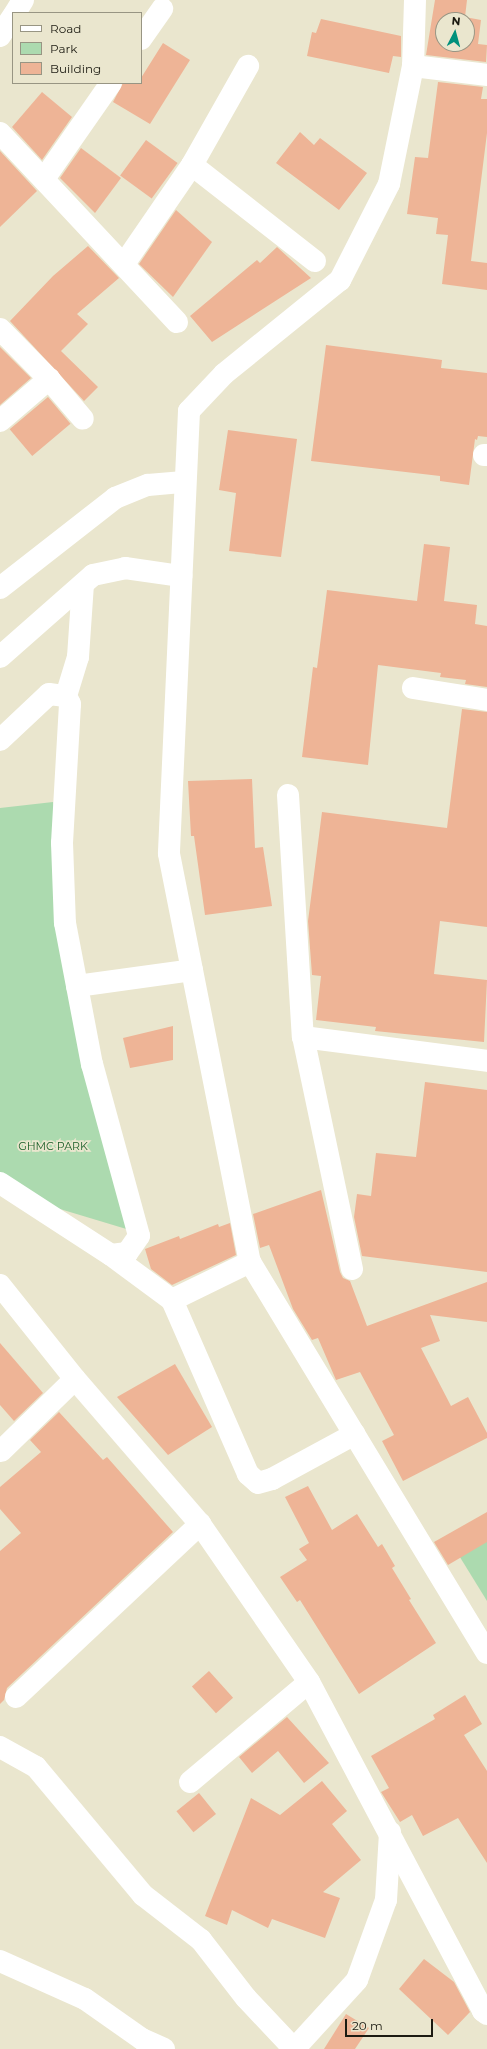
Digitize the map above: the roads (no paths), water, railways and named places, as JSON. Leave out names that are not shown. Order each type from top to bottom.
[{"type":"street","points":[[16,12],[23,0]]},
{"type":"street","points":[[415,0],[413,66],[389,184],[340,280],[224,374],[189,411],[184,482],[169,854],[250,1262],[487,1652]]},
{"type":"street","points":[[142,38],[162,9]]},
{"type":"street","points":[[0,36],[12,18]]},
{"type":"street","points":[[124,264],[192,165],[248,66]]},
{"type":"street","points":[[413,66],[487,75]]},
{"type":"street","points":[[44,179],[110,84]]},
{"type":"street","points":[[0,132],[177,322]]},
{"type":"street","points":[[192,165],[315,261]]},
{"type":"street","points":[[0,329],[49,379],[83,419]]},
{"type":"street","points":[[0,421],[49,379]]},
{"type":"street","points":[[0,588],[115,498],[148,485],[184,482]]},
{"type":"street","points":[[0,657],[93,575],[125,568],[180,576]]},
{"type":"street","points":[[83,584],[78,658],[66,696],[70,704],[63,861],[65,923],[92,1064],[139,1236],[127,1253],[111,1255]]},
{"type":"street","points":[[414,688],[487,700]]},
{"type":"street","points":[[0,740],[49,694],[66,696]]},
{"type":"street","points":[[288,795],[303,1037],[352,1269]]},
{"type":"street","points":[[77,986],[192,970]]},
{"type":"street","points":[[303,1037],[487,1061]]},
{"type":"street","points":[[0,1183],[111,1255],[172,1300],[248,1474],[258,1483],[272,1479],[355,1434]]},
{"type":"street","points":[[172,1300],[250,1262]]},
{"type":"street","points":[[0,1285],[75,1379],[200,1524],[308,1682],[390,1832],[483,2011],[487,2014]]},
{"type":"street","points":[[1,1451],[75,1379]]},
{"type":"street","points":[[16,1697],[200,1524]]},
{"type":"street","points":[[190,1782],[308,1682]]},
{"type":"street","points":[[0,1747],[36,1767],[142,1895],[201,1940],[246,1998],[294,2048],[357,1980],[386,1900],[390,1832]]},
{"type":"street","points":[[0,1960],[85,1999],[142,2039],[164,2049]]},
{"type":"park label","name":"GHMC PARK","points":[[53,1146]]}]
